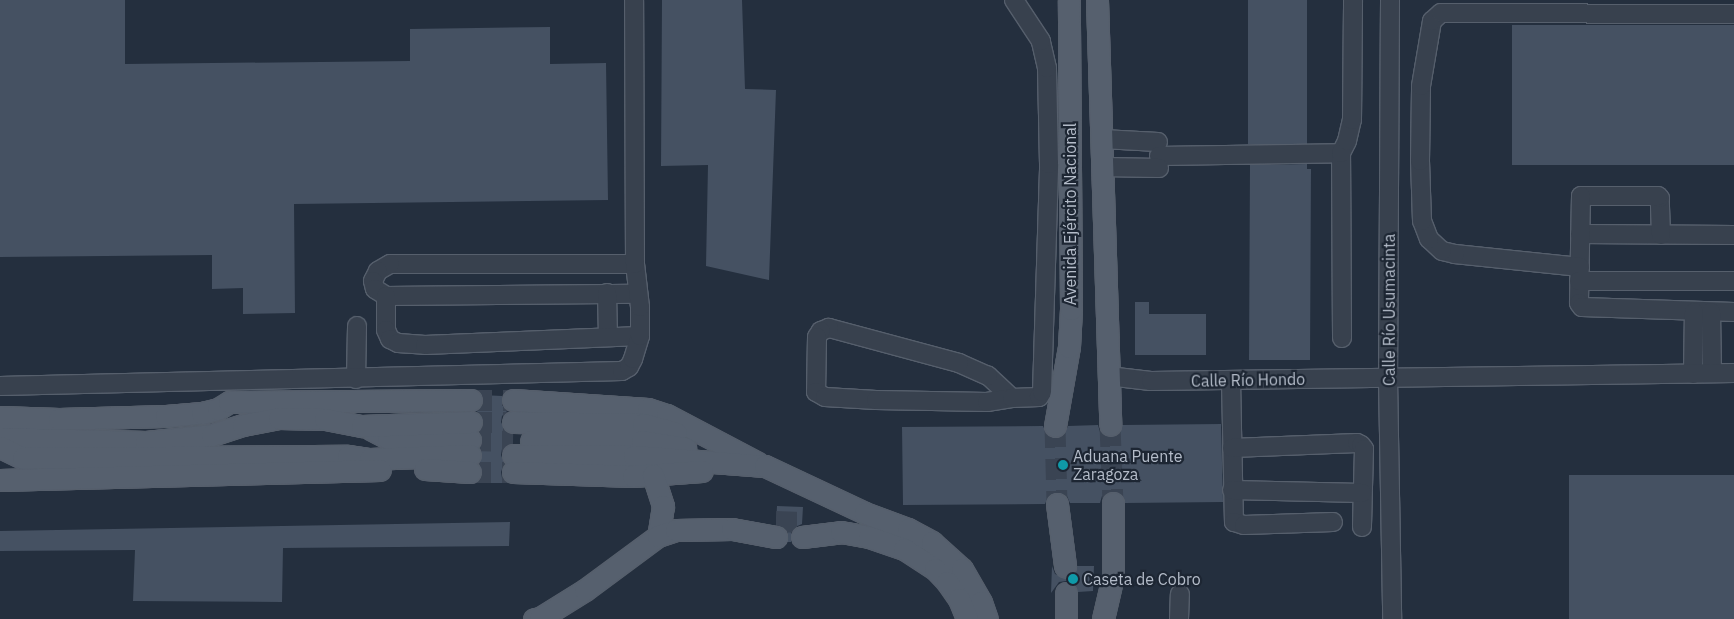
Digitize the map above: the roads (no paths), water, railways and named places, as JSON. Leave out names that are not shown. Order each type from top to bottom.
[{"type":"main road","name":"Avenida Ejército Nacional","points":[[1055,426],[1066,366],[1071,309],[1069,0]]},
{"type":"main road","name":"Avenida Ejército Nacional","points":[[1097,0],[1110,425]]},
{"type":"main road","points":[[0,417],[59,419],[166,416],[202,413],[218,409],[229,402],[471,400]]},
{"type":"main road","points":[[513,400],[648,409],[667,415],[765,466],[865,514],[908,529],[932,542],[962,569],[981,602],[987,619]]},
{"type":"main road","points":[[0,438],[146,442],[212,435],[243,424],[279,418],[325,419],[362,426],[388,438],[470,447]]},
{"type":"main road","points":[[362,426],[392,423],[470,447]]},
{"type":"main road","points":[[513,448],[643,424],[662,427],[765,466]]},
{"type":"main road","points":[[362,458],[388,438]]},
{"type":"main road","points":[[0,448],[23,458],[348,456],[362,458],[470,447]]},
{"type":"main road","points":[[0,480],[432,469],[470,447]]},
{"type":"main road","points":[[513,448],[765,466]]},
{"type":"main road","points":[[513,448],[653,475],[765,466]]},
{"type":"main road","points":[[0,470],[23,458]]},
{"type":"main road","points":[[653,475],[663,506],[658,536]]},
{"type":"main road","points":[[1103,619],[1113,576],[1113,503]]},
{"type":"main road","points":[[1057,504],[1065,566]]},
{"type":"main road","points":[[538,619],[585,590],[658,536],[676,530],[776,529]]},
{"type":"main road","points":[[802,529],[841,532],[887,542],[920,558],[947,582],[958,599],[967,619]]},
{"type":"main road","points":[[1066,593],[1066,619]]},
{"type":"street","points":[[0,386],[616,373],[629,368],[640,336],[635,264],[634,0]]},
{"type":"street","points":[[1012,398],[988,376],[959,363],[829,328],[818,333],[816,392],[822,396],[876,400],[987,402],[1012,398],[1039,397],[1042,392],[1049,164],[1047,68],[1041,41],[1014,0]]},
{"type":"street","points":[[1342,338],[1341,153],[1347,141],[1352,120],[1353,0]]},
{"type":"street","name":"Calle Río Usumacinta","points":[[1390,0],[1388,378],[1392,619]]},
{"type":"street","points":[[1734,14],[1441,14],[1432,21],[1421,86],[1420,161],[1422,221],[1429,239],[1442,251],[1580,274],[1734,281]]},
{"type":"street","points":[[1102,139],[1159,155]]},
{"type":"street","points":[[1102,167],[1159,155],[1341,153]]},
{"type":"street","points":[[1661,235],[1660,198],[1658,196],[1582,196],[1579,303],[1584,308],[1734,312]]},
{"type":"street","points":[[1580,234],[1734,235]]},
{"type":"street","points":[[635,264],[390,264],[378,271],[373,281],[375,289],[386,296],[638,294]]},
{"type":"street","points":[[607,293],[608,337]]},
{"type":"street","points":[[386,296],[386,330],[390,339],[398,343],[425,344],[640,336]]},
{"type":"street","points":[[1693,374],[1694,312]]},
{"type":"street","points":[[1711,312],[1712,374]]},
{"type":"street","points":[[356,379],[357,326]]},
{"type":"street","name":"Calle Río Hondo","points":[[1108,376],[1151,381],[1734,373]]},
{"type":"street","points":[[1231,380],[1232,516],[1234,522],[1241,525],[1333,522]]},
{"type":"street","points":[[1232,448],[1360,444],[1364,449],[1362,527]]},
{"type":"street","points":[[1232,490],[1362,492]]},
{"type":"street","points":[[1179,619],[1180,594]]},
{"type":"tunnel","points":[[471,400],[513,400]]},
{"type":"tunnel","points":[[471,422],[513,422]]},
{"type":"tunnel","points":[[1110,425],[1113,503]]},
{"type":"tunnel","points":[[1055,426],[1057,504]]},
{"type":"tunnel","points":[[470,440],[513,441]]},
{"type":"tunnel","points":[[470,472],[513,472]]},
{"type":"tunnel","points":[[776,521],[802,522]]},
{"type":"place","name":"Aduana Puente Zaragoza","points":[[1063,465]]},
{"type":"place","name":"Caseta de Cobro","points":[[1073,579]]}]
